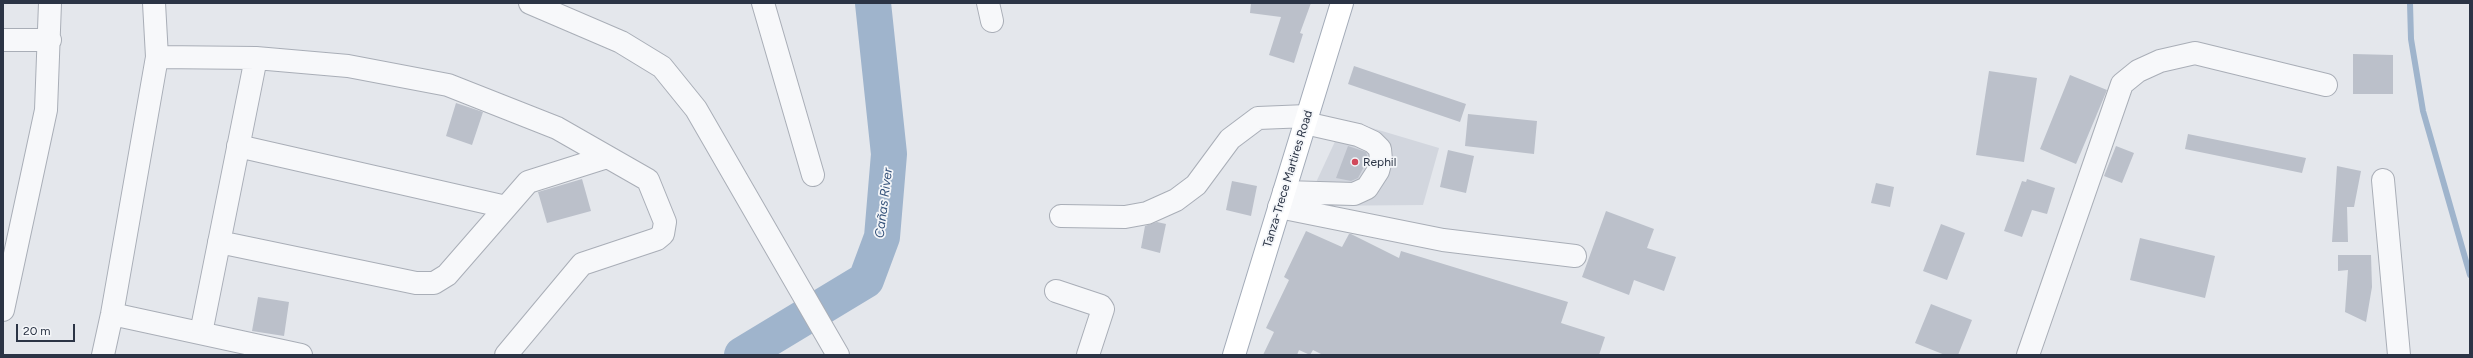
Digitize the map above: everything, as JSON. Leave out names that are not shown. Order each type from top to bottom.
[{"type":"main road","name":"Tanza-Trece Martires Road","points":[[1234,355],[1342,3]]},
{"type":"street","points":[[3,310],[46,110],[50,40],[50,3]]},
{"type":"street","points":[[103,355],[112,314],[157,57],[154,3]]},
{"type":"street","points":[[530,3],[621,42],[662,67],[696,109],[838,355]]},
{"type":"street","points":[[763,3],[813,175]]},
{"type":"street","points":[[3,40],[50,40]]},
{"type":"street","points":[[2028,355],[2122,84],[2138,70],[2160,61],[2195,53],[2326,85]]},
{"type":"street","points":[[157,57],[256,58],[348,66],[448,86],[557,128],[648,180],[666,222],[663,234],[656,239],[582,264],[506,355]]},
{"type":"street","points":[[201,333],[256,58]]},
{"type":"street","points":[[1060,216],[1125,217],[1147,213],[1176,200],[1196,184],[1230,139],[1258,118],[1306,119],[1358,135],[1373,142],[1380,149],[1381,160],[1378,171],[1366,188],[1354,194],[1282,200]]},
{"type":"street","points":[[238,146],[506,207]]},
{"type":"street","points":[[219,242],[416,283],[434,283],[447,275],[528,182],[606,157]]},
{"type":"street","points":[[2383,180],[2399,355]]},
{"type":"street","points":[[1282,200],[1444,240],[1575,256]]},
{"type":"street","points":[[1056,291],[1101,306],[1103,309],[1088,355]]},
{"type":"street","points":[[112,314],[301,355]]},
{"type":"shaded area","name":"Rephil","points":[[1345,120],[1439,148],[1423,205],[1305,206]]},
{"type":"building","points":[[1251,3],[1311,3],[1300,33],[1303,34],[1294,63],[1269,55],[1281,17],[1250,13]]},
{"type":"building","points":[[2353,54],[2393,55],[2393,94],[2353,94]]},
{"type":"building","points":[[1354,66],[1466,104],[1460,122],[1348,84]]},
{"type":"building","points":[[1989,71],[2037,78],[2024,162],[1976,155]]},
{"type":"building","points":[[2070,75],[2107,90],[2076,164],[2040,149]]},
{"type":"building","points":[[456,103],[483,112],[472,145],[446,136]]},
{"type":"building","points":[[1468,114],[1537,121],[1534,154],[1465,146]]},
{"type":"building","points":[[2188,134],[2306,158],[2302,173],[2185,149]]},
{"type":"building","name":"Rephil","points":[[1348,146],[1366,152],[1368,159],[1358,178],[1351,181],[1336,178]]},
{"type":"building","points":[[2116,146],[2134,153],[2122,183],[2104,176]]},
{"type":"building","points":[[1448,150],[1474,156],[1466,193],[1440,187]]},
{"type":"building","points":[[2337,166],[2361,171],[2354,207],[2347,207],[2348,242],[2332,242]]},
{"type":"building","points":[[582,179],[591,211],[547,223],[538,192]]},
{"type":"building","points":[[2027,179],[2055,188],[2047,214],[2032,210],[2022,237],[2004,231],[2022,181],[2026,182]]},
{"type":"building","points":[[1232,181],[1257,186],[1251,216],[1226,210]]},
{"type":"building","points":[[1876,183],[1894,187],[1890,207],[1871,203]]},
{"type":"building","points":[[1606,211],[1654,229],[1647,248],[1676,257],[1664,291],[1634,280],[1629,295],[1582,277]]},
{"type":"building","points":[[1157,222],[1166,224],[1160,253],[1141,248],[1145,226]]},
{"type":"building","points":[[1941,224],[1965,233],[1947,280],[1923,271]]},
{"type":"building","points":[[1306,231],[1342,247],[1349,234],[1351,234],[1399,258],[1401,251],[1568,302],[1561,323],[1605,337],[1599,355],[1323,355],[1313,350],[1310,355],[1299,350],[1297,355],[1263,355],[1274,332],[1266,328],[1289,280],[1284,277]]},
{"type":"building","points":[[2140,238],[2215,256],[2205,298],[2130,280]]},
{"type":"building","points":[[2338,255],[2371,255],[2372,287],[2366,322],[2345,312],[2348,270],[2338,271]]},
{"type":"building","points":[[258,297],[289,302],[284,336],[252,331]]},
{"type":"building","points":[[1931,304],[1972,320],[1958,355],[1945,355],[1915,343]]},
{"type":"waterway","name":"Cañas River","points":[[742,355],[866,280],[882,237],[889,154],[873,3]]},
{"type":"waterway","points":[[2410,3],[2411,39],[2423,111],[2470,275]]},
{"type":"place","name":"Rephil","points":[[1355,162]]}]
